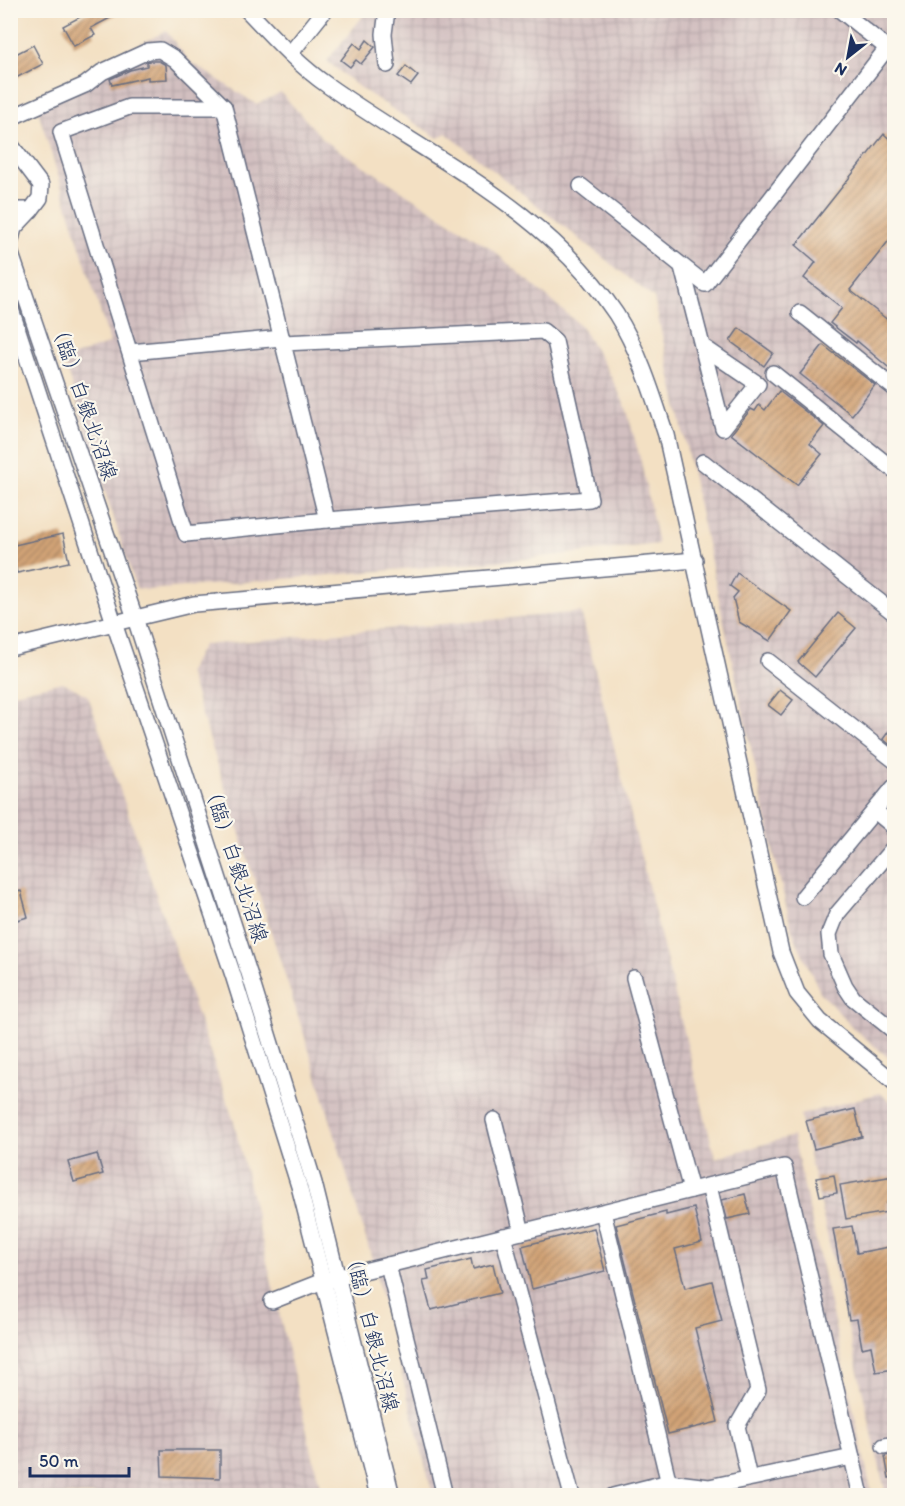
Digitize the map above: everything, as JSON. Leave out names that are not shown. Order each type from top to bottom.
[{"type":"street","points":[[247,10],[290,54],[325,84],[496,195],[543,230],[582,270],[617,315],[645,374],[666,435],[781,952],[797,993],[820,1022],[894,1082]]},
{"type":"street","points":[[290,54],[325,10]]},
{"type":"street","points":[[387,10],[384,34],[387,65]]},
{"type":"street","points":[[581,186],[705,284],[887,48],[840,10]]},
{"type":"street","points":[[10,118],[84,85],[102,72],[148,51],[160,50],[175,59],[224,107],[327,520]]},
{"type":"street","points":[[130,352],[283,340],[543,331],[555,341],[590,499],[186,534],[61,132],[129,107],[224,107]]},
{"type":"street","points":[[10,144],[41,185],[40,198],[14,228],[10,243]]},
{"type":"street","points":[[10,210],[13,212],[31,210]]},
{"type":"street","name":"（臨）白銀北沼線","points":[[10,251],[135,618],[314,1183],[330,1279],[378,1496]]},
{"type":"street","points":[[682,267],[723,428],[758,384],[702,345]]},
{"type":"street","name":"（臨）白銀北沼線","points":[[10,306],[233,975],[330,1279],[392,1496]]},
{"type":"street","points":[[800,313],[894,388]]},
{"type":"street","points":[[774,373],[893,465]]},
{"type":"street","points":[[703,462],[894,613]]},
{"type":"street","points":[[10,648],[194,604],[695,560]]},
{"type":"street","points":[[768,661],[894,760]]},
{"type":"street","points":[[802,897],[894,788]]},
{"type":"street","points":[[875,811],[893,826],[894,830]]},
{"type":"street","points":[[894,847],[837,914],[829,934],[831,954],[853,998],[894,1031]]},
{"type":"street","points":[[634,978],[691,1190]]},
{"type":"street","points":[[494,1120],[522,1232]]},
{"type":"street","points":[[272,1301],[330,1279],[784,1167],[861,1496]]},
{"type":"street","points":[[709,1186],[758,1390],[737,1426],[749,1478]]},
{"type":"street","points":[[603,1212],[670,1489]]},
{"type":"street","points":[[503,1236],[572,1496]]},
{"type":"street","points":[[388,1265],[445,1496]]},
{"type":"street","points":[[613,1496],[709,1487],[852,1457]]},
{"type":"shaded area","points":[[367,11],[894,11],[894,1062],[853,1028],[820,992],[792,931],[654,298],[446,133],[438,138],[360,88],[327,61]]},
{"type":"shaded area","points":[[166,31],[189,61],[256,104],[281,93],[325,141],[489,247],[581,326],[626,407],[641,462],[658,544],[524,559],[148,590],[136,588],[66,368],[69,358],[110,343],[34,98]]},
{"type":"shaded area","points":[[581,612],[715,1158],[793,1136],[872,1495],[433,1495],[370,1252],[315,1069],[188,672],[203,645]]},
{"type":"shaded area","points":[[63,682],[88,696],[234,1122],[322,1495],[11,1495],[10,694]]},
{"type":"shaded area","points":[[880,1093],[894,1104],[894,1495],[886,1495],[800,1115]]},
{"type":"building","points":[[93,10],[125,10],[91,28],[95,35],[74,46],[63,26]]},
{"type":"building","points":[[367,40],[375,47],[361,64],[356,60],[350,67],[341,60],[354,43],[361,49]]},
{"type":"building","points":[[33,45],[43,64],[10,81],[10,57]]},
{"type":"building","points":[[149,61],[159,61],[166,65],[167,79],[148,80],[148,77],[112,85],[110,79],[130,70],[147,66]]},
{"type":"building","points":[[406,66],[418,76],[411,85],[398,76]]},
{"type":"building","points":[[884,134],[894,143],[894,234],[850,290],[894,325],[894,372],[857,341],[856,343],[830,323],[842,308],[804,278],[816,262],[796,245]]},
{"type":"building","points":[[739,328],[773,353],[764,366],[730,341]]},
{"type":"building","points":[[823,345],[875,385],[852,415],[800,374]]},
{"type":"building","points":[[779,391],[824,426],[810,444],[822,454],[797,485],[731,434],[751,409],[755,411],[759,405],[765,410]]},
{"type":"building","points":[[63,534],[69,562],[17,573],[10,546]]},
{"type":"building","points":[[737,573],[791,611],[770,641],[739,622],[733,598],[738,592],[730,586]]},
{"type":"building","points":[[838,613],[856,628],[815,677],[798,662]]},
{"type":"building","points":[[780,690],[793,700],[781,715],[768,705]]},
{"type":"building","points":[[894,724],[894,748],[883,739]]},
{"type":"building","points":[[21,891],[28,917],[10,922],[10,893]]},
{"type":"building","points":[[855,1109],[862,1137],[814,1149],[806,1121]]},
{"type":"building","points":[[97,1154],[103,1174],[74,1182],[68,1162]]},
{"type":"building","points":[[834,1175],[837,1193],[820,1196],[816,1178]]},
{"type":"building","points":[[894,1176],[894,1202],[887,1203],[888,1212],[846,1219],[840,1185]]},
{"type":"building","points":[[745,1194],[750,1214],[727,1219],[722,1200]]},
{"type":"building","points":[[694,1208],[702,1242],[675,1249],[685,1288],[712,1281],[722,1321],[695,1328],[718,1422],[668,1434],[616,1225],[666,1212],[666,1215]]},
{"type":"building","points":[[852,1226],[857,1253],[894,1246],[894,1369],[876,1372],[871,1346],[862,1348],[857,1319],[849,1320],[833,1229]]},
{"type":"building","points":[[594,1228],[605,1271],[532,1289],[522,1246]]},
{"type":"building","points":[[471,1259],[473,1269],[493,1264],[500,1293],[431,1310],[423,1281],[429,1280],[427,1270]]},
{"type":"building","points":[[161,1450],[220,1450],[220,1478],[162,1476]]},
{"type":"building","points":[[894,1454],[894,1477],[889,1478],[885,1456]]}]
